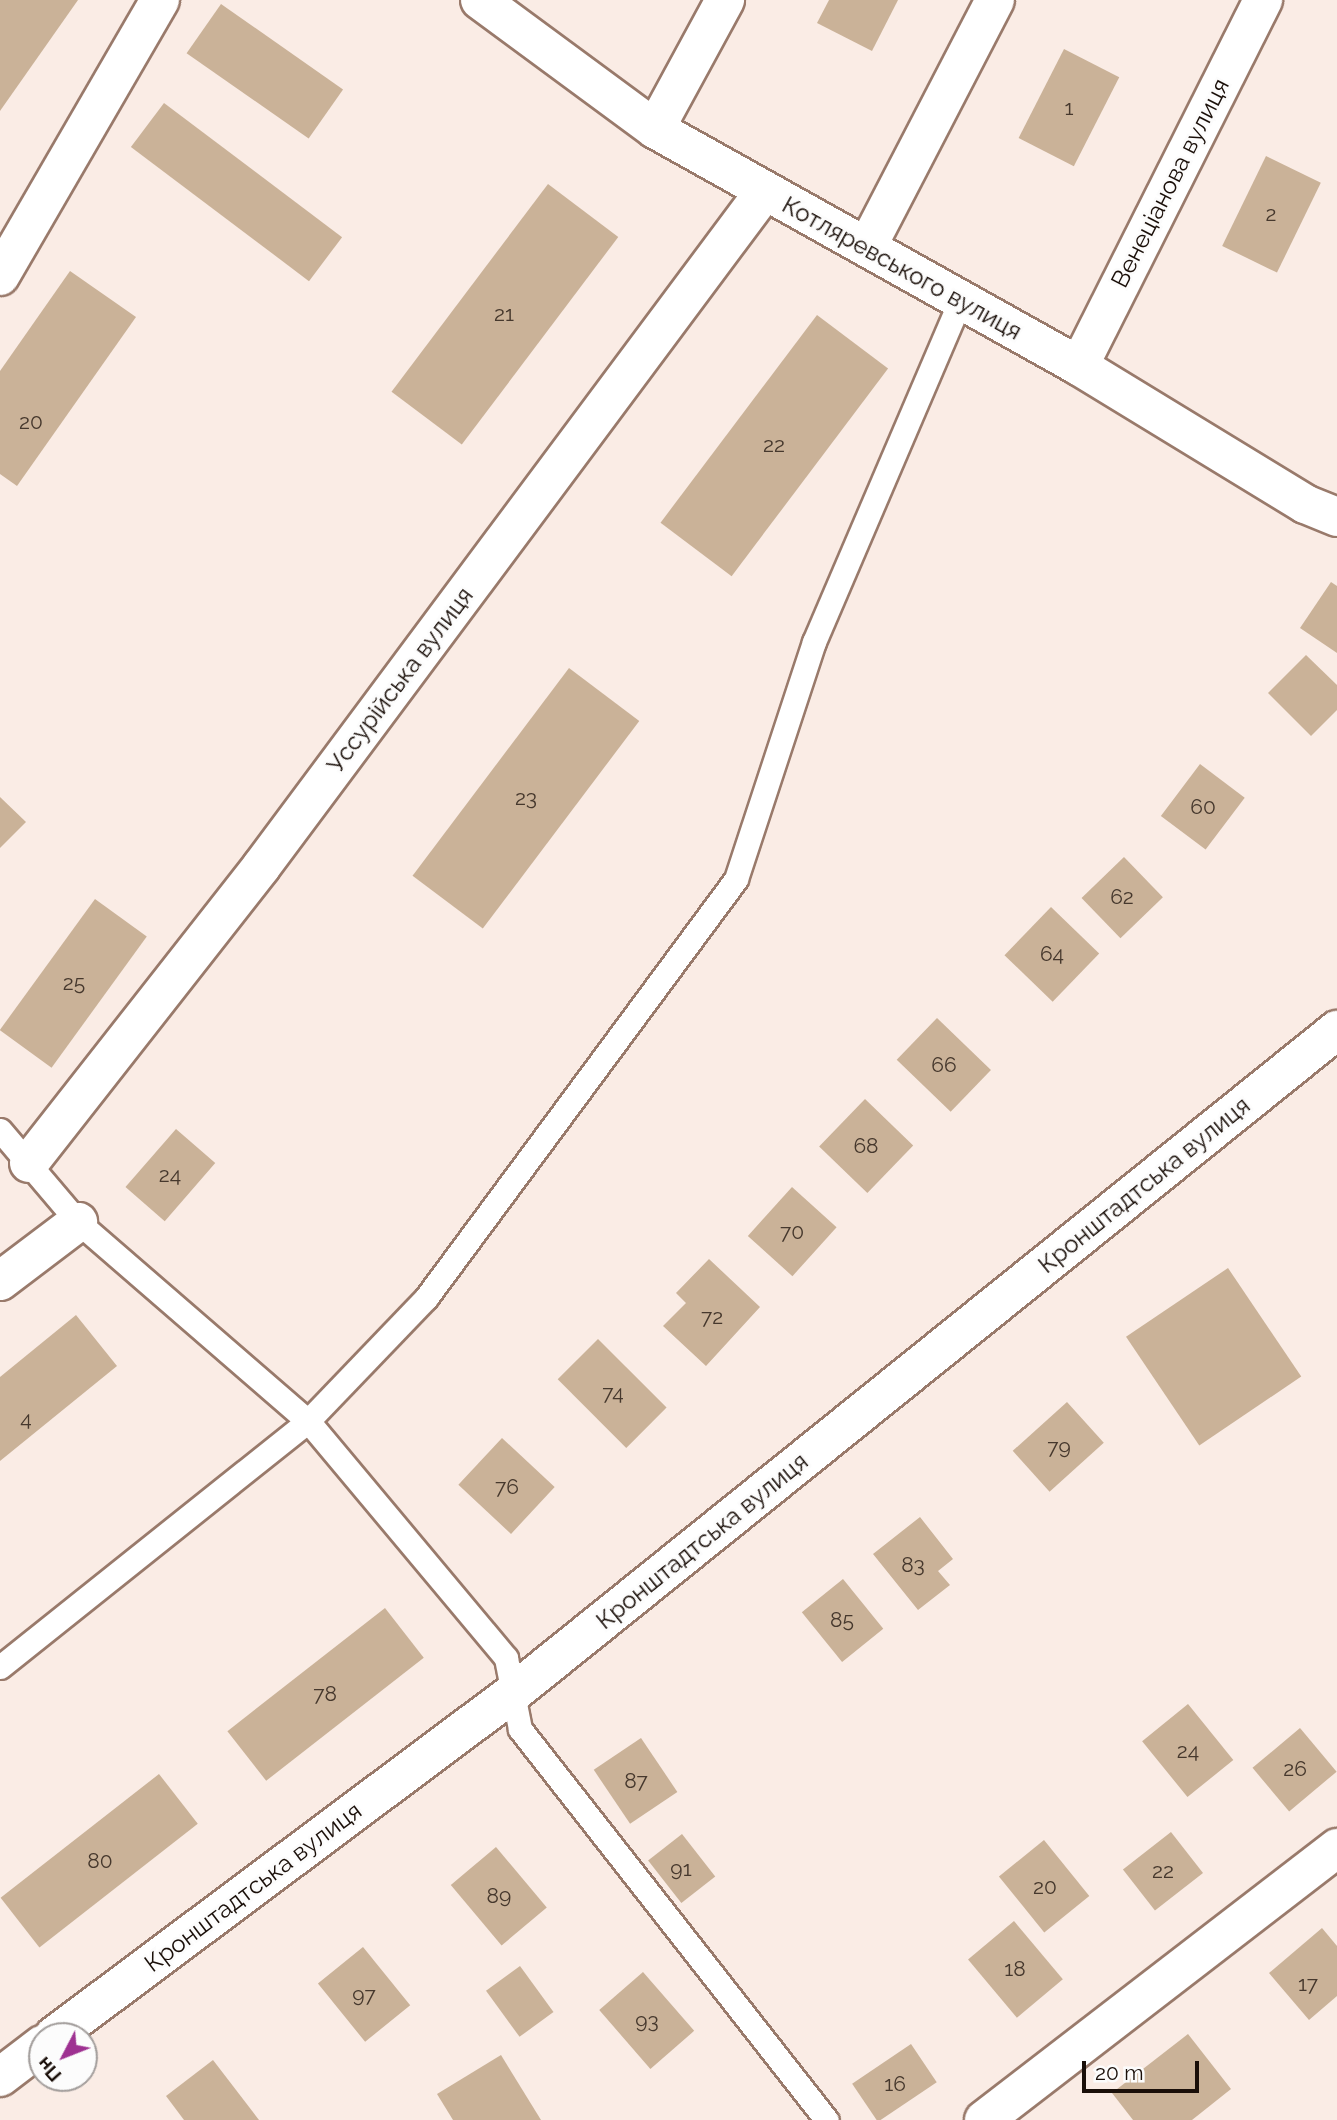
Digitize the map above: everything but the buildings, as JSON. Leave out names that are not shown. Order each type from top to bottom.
[{"type":"street","points":[[0,276],[160,0]]},
{"type":"street","name":"Котляревського вулиця","points":[[480,0],[655,129],[1079,366],[1305,504],[1337,517]]},
{"type":"street","points":[[655,129],[725,0]]},
{"type":"street","points":[[867,247],[995,0]]},
{"type":"street","name":"Венеціанова вулиця","points":[[1079,366],[1263,0]]},
{"type":"street","name":"Уссурійська вулиця","points":[[29,1163],[261,867],[764,192]]},
{"type":"street","name":"Кронштадтська вулиця","points":[[73,2022],[513,1693],[1337,1030]]},
{"type":"street","points":[[0,1280],[78,1223]]},
{"type":"street","points":[[984,2120],[1337,1848]]},
{"type":"street","points":[[0,2077],[28,2056]]},
{"type":"lane","points":[[0,1667],[308,1421],[426,1298],[736,879],[814,642],[961,299]]},
{"type":"lane","points":[[0,1130],[78,1223],[308,1421],[506,1658],[520,1730],[827,2120]]}]
